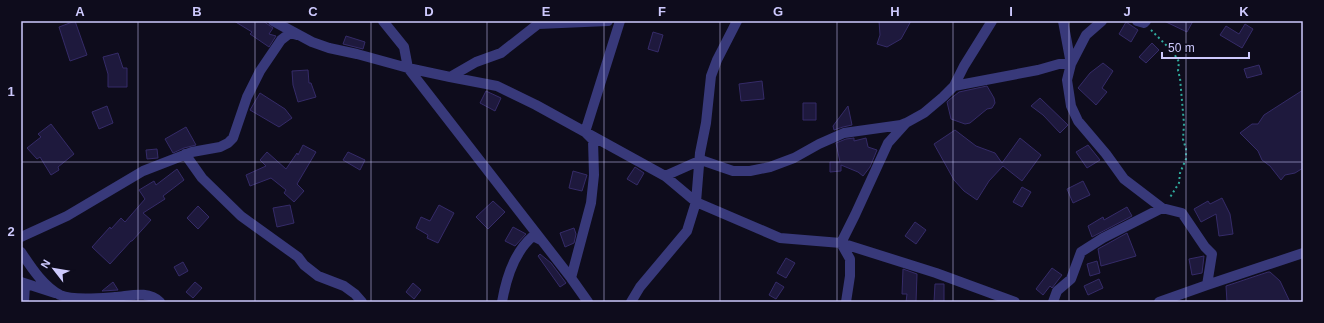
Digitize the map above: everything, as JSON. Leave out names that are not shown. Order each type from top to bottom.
[{"type":"street","points":[[273,21],[301,37]]},
{"type":"street","points":[[383,21],[404,47],[408,68],[588,302]]},
{"type":"street","points":[[450,77],[476,62],[501,53],[538,24],[608,21]]},
{"type":"street","points":[[585,132],[620,21]]},
{"type":"street","points":[[631,302],[640,287],[688,231],[696,202],[701,160],[700,153],[706,123],[711,76],[717,60],[737,21]]},
{"type":"street","points":[[665,176],[701,160],[733,171],[750,171],[770,167],[794,158],[819,144],[844,133],[906,123],[924,113],[954,86],[964,66],[992,21]]},
{"type":"street","points":[[1063,21],[1071,64]]},
{"type":"street","points":[[1102,21],[1086,35],[1071,64],[1067,80],[1071,106],[1078,122],[1106,154],[1124,179],[1162,208],[1182,213],[1205,247],[1212,254],[1207,285]]},
{"type":"street","points":[[21,237],[67,216],[143,171],[185,154],[220,147],[228,143],[233,138],[247,97],[260,71],[281,40],[290,33],[329,48],[408,68],[497,86],[536,105],[665,176],[696,202],[780,238],[841,243],[936,273],[1015,302]]},
{"type":"street","points":[[954,86],[1038,70],[1059,64],[1071,64]]},
{"type":"street","points":[[841,243],[856,216],[888,143],[906,123]]},
{"type":"street","points":[[571,278],[591,203],[594,175],[593,140],[585,132]]},
{"type":"street","points":[[185,154],[202,178],[241,216],[298,257],[304,265],[318,276],[344,286],[355,294],[362,302]]},
{"type":"street","points":[[1053,302],[1057,291],[1071,279],[1081,252],[1103,238],[1162,208]]},
{"type":"street","points":[[502,302],[513,264],[524,244],[533,236],[541,240]]},
{"type":"street","points":[[841,243],[850,259],[850,276],[846,302]]},
{"type":"street","points":[[21,252],[36,274],[60,294]]},
{"type":"street","points":[[1160,302],[1303,253]]},
{"type":"street","points":[[24,302],[23,283],[71,298],[147,295],[157,299],[160,302]]},
{"type":"path","points":[[1142,22],[1173,52],[1179,62],[1178,71],[1180,78],[1184,124],[1183,139],[1186,149],[1186,159],[1180,173],[1179,183],[1162,208]]},
{"type":"building","points":[[75,21],[87,55],[70,61],[59,27]]},
{"type":"building","points":[[234,21],[263,21],[273,28],[269,34],[276,36],[269,47],[250,34],[252,32]]},
{"type":"building","points":[[879,21],[911,21],[901,39],[887,47],[877,44],[880,35]]},
{"type":"building","points":[[1164,21],[1193,21],[1187,32]]},
{"type":"building","points":[[1126,22],[1138,30],[1131,42],[1119,34]]},
{"type":"building","points":[[1245,24],[1253,29],[1242,48],[1220,35],[1226,26],[1239,34]]},
{"type":"building","points":[[653,32],[663,35],[658,52],[648,49]]},
{"type":"building","points":[[346,36],[365,42],[363,49],[343,44]]},
{"type":"building","points":[[1152,43],[1159,50],[1146,63],[1139,57]]},
{"type":"building","points":[[118,53],[123,68],[127,68],[127,87],[108,87],[108,74],[103,57]]},
{"type":"building","points":[[1103,63],[1113,71],[1102,88],[1107,92],[1096,105],[1078,88],[1090,73]]},
{"type":"building","points":[[1259,65],[1262,74],[1247,78],[1244,69]]},
{"type":"building","points":[[308,70],[309,83],[311,83],[316,97],[298,102],[293,85],[292,71]]},
{"type":"building","points":[[762,81],[764,99],[741,101],[739,84]]},
{"type":"building","points":[[987,86],[994,98],[995,103],[992,108],[987,109],[970,123],[965,124],[951,119],[947,102],[949,100],[959,92]]},
{"type":"building","points":[[1303,90],[1303,168],[1295,173],[1285,175],[1281,180],[1270,166],[1262,160],[1258,151],[1240,133],[1252,124],[1258,124],[1264,115]]},
{"type":"building","points":[[486,91],[501,98],[495,111],[480,103]]},
{"type":"building","points":[[260,93],[285,109],[292,118],[279,127],[250,110]]},
{"type":"building","points":[[1040,98],[1068,125],[1060,133],[1043,115],[1031,106]]},
{"type":"building","points":[[803,103],[816,103],[816,120],[803,120]]},
{"type":"building","points":[[107,106],[113,123],[99,129],[92,112]]},
{"type":"building","points":[[848,106],[852,125],[834,130],[833,126]]},
{"type":"building","points":[[51,124],[74,154],[58,167],[59,170],[51,175],[40,157],[37,159],[27,148],[41,137],[38,134]]},
{"type":"building","points":[[186,127],[196,145],[173,153],[165,139]]},
{"type":"building","points":[[955,130],[976,146],[995,153],[1002,163],[1020,138],[1041,155],[1022,181],[1003,166],[989,181],[977,200],[964,191],[954,180],[934,144]]},
{"type":"building","points":[[854,138],[854,141],[866,138],[868,147],[877,150],[870,167],[863,176],[858,172],[841,165],[841,171],[830,172],[830,162],[840,162],[836,143]]},
{"type":"building","points":[[303,145],[316,152],[297,184],[304,191],[294,202],[284,193],[286,190],[271,178],[250,186],[246,175],[266,166],[260,160],[267,152],[286,169],[297,153],[298,155]]},
{"type":"building","points":[[1088,145],[1100,160],[1087,168],[1076,152]]},
{"type":"building","points":[[157,149],[158,158],[147,159],[146,150]]},
{"type":"building","points":[[348,152],[365,160],[360,170],[343,160]]},
{"type":"building","points":[[635,167],[644,173],[637,185],[627,179]]},
{"type":"building","points":[[177,169],[184,180],[163,196],[165,199],[143,213],[151,220],[110,264],[92,247],[110,227],[111,229],[121,218],[125,222],[145,199],[139,190],[154,181],[156,185]]},
{"type":"building","points":[[573,171],[587,175],[582,191],[569,188]]},
{"type":"building","points":[[1083,181],[1090,195],[1073,203],[1067,189]]},
{"type":"building","points":[[1022,187],[1031,192],[1022,207],[1013,202]]},
{"type":"building","points":[[1222,198],[1230,214],[1233,234],[1219,236],[1216,214],[1201,222],[1194,209],[1208,201],[1210,204]]},
{"type":"building","points":[[493,201],[505,212],[488,229],[476,217]]},
{"type":"building","points":[[290,205],[294,223],[277,227],[273,208]]},
{"type":"building","points":[[439,205],[454,213],[438,243],[427,238],[428,235],[416,228],[421,217],[430,221]]},
{"type":"building","points":[[198,206],[209,217],[198,229],[187,218]]},
{"type":"building","points":[[1127,207],[1132,216],[1092,237],[1088,226],[1103,217],[1104,220]]},
{"type":"building","points":[[915,222],[926,230],[916,244],[905,236]]},
{"type":"building","points":[[513,227],[526,234],[515,246],[505,241]]},
{"type":"building","points":[[574,228],[576,234],[574,243],[565,247],[560,233]]},
{"type":"building","points":[[1127,233],[1136,256],[1101,266],[1098,249]]},
{"type":"building","points":[[540,254],[551,263],[566,283],[560,287],[538,256]]},
{"type":"building","points":[[1204,256],[1202,273],[1192,275],[1189,259]]},
{"type":"building","points":[[786,258],[795,263],[786,278],[777,273]]},
{"type":"building","points":[[1097,261],[1100,273],[1090,276],[1087,264]]},
{"type":"building","points":[[183,262],[188,271],[179,276],[174,267]]},
{"type":"building","points":[[1052,268],[1062,275],[1052,288],[1050,286],[1043,295],[1036,289]]},
{"type":"building","points":[[903,269],[917,274],[916,302],[906,302],[907,294],[902,294]]},
{"type":"building","points":[[1268,272],[1280,281],[1290,302],[1227,302],[1226,286]]},
{"type":"building","points":[[1099,279],[1103,288],[1088,295],[1084,286]]},
{"type":"building","points":[[113,282],[118,290],[102,291]]},
{"type":"building","points":[[195,282],[202,288],[193,298],[186,292]]},
{"type":"building","points":[[776,282],[784,287],[776,299],[769,295]]},
{"type":"building","points":[[413,283],[421,290],[414,299],[406,292]]},
{"type":"building","points":[[935,284],[944,284],[944,302],[934,302]]}]
